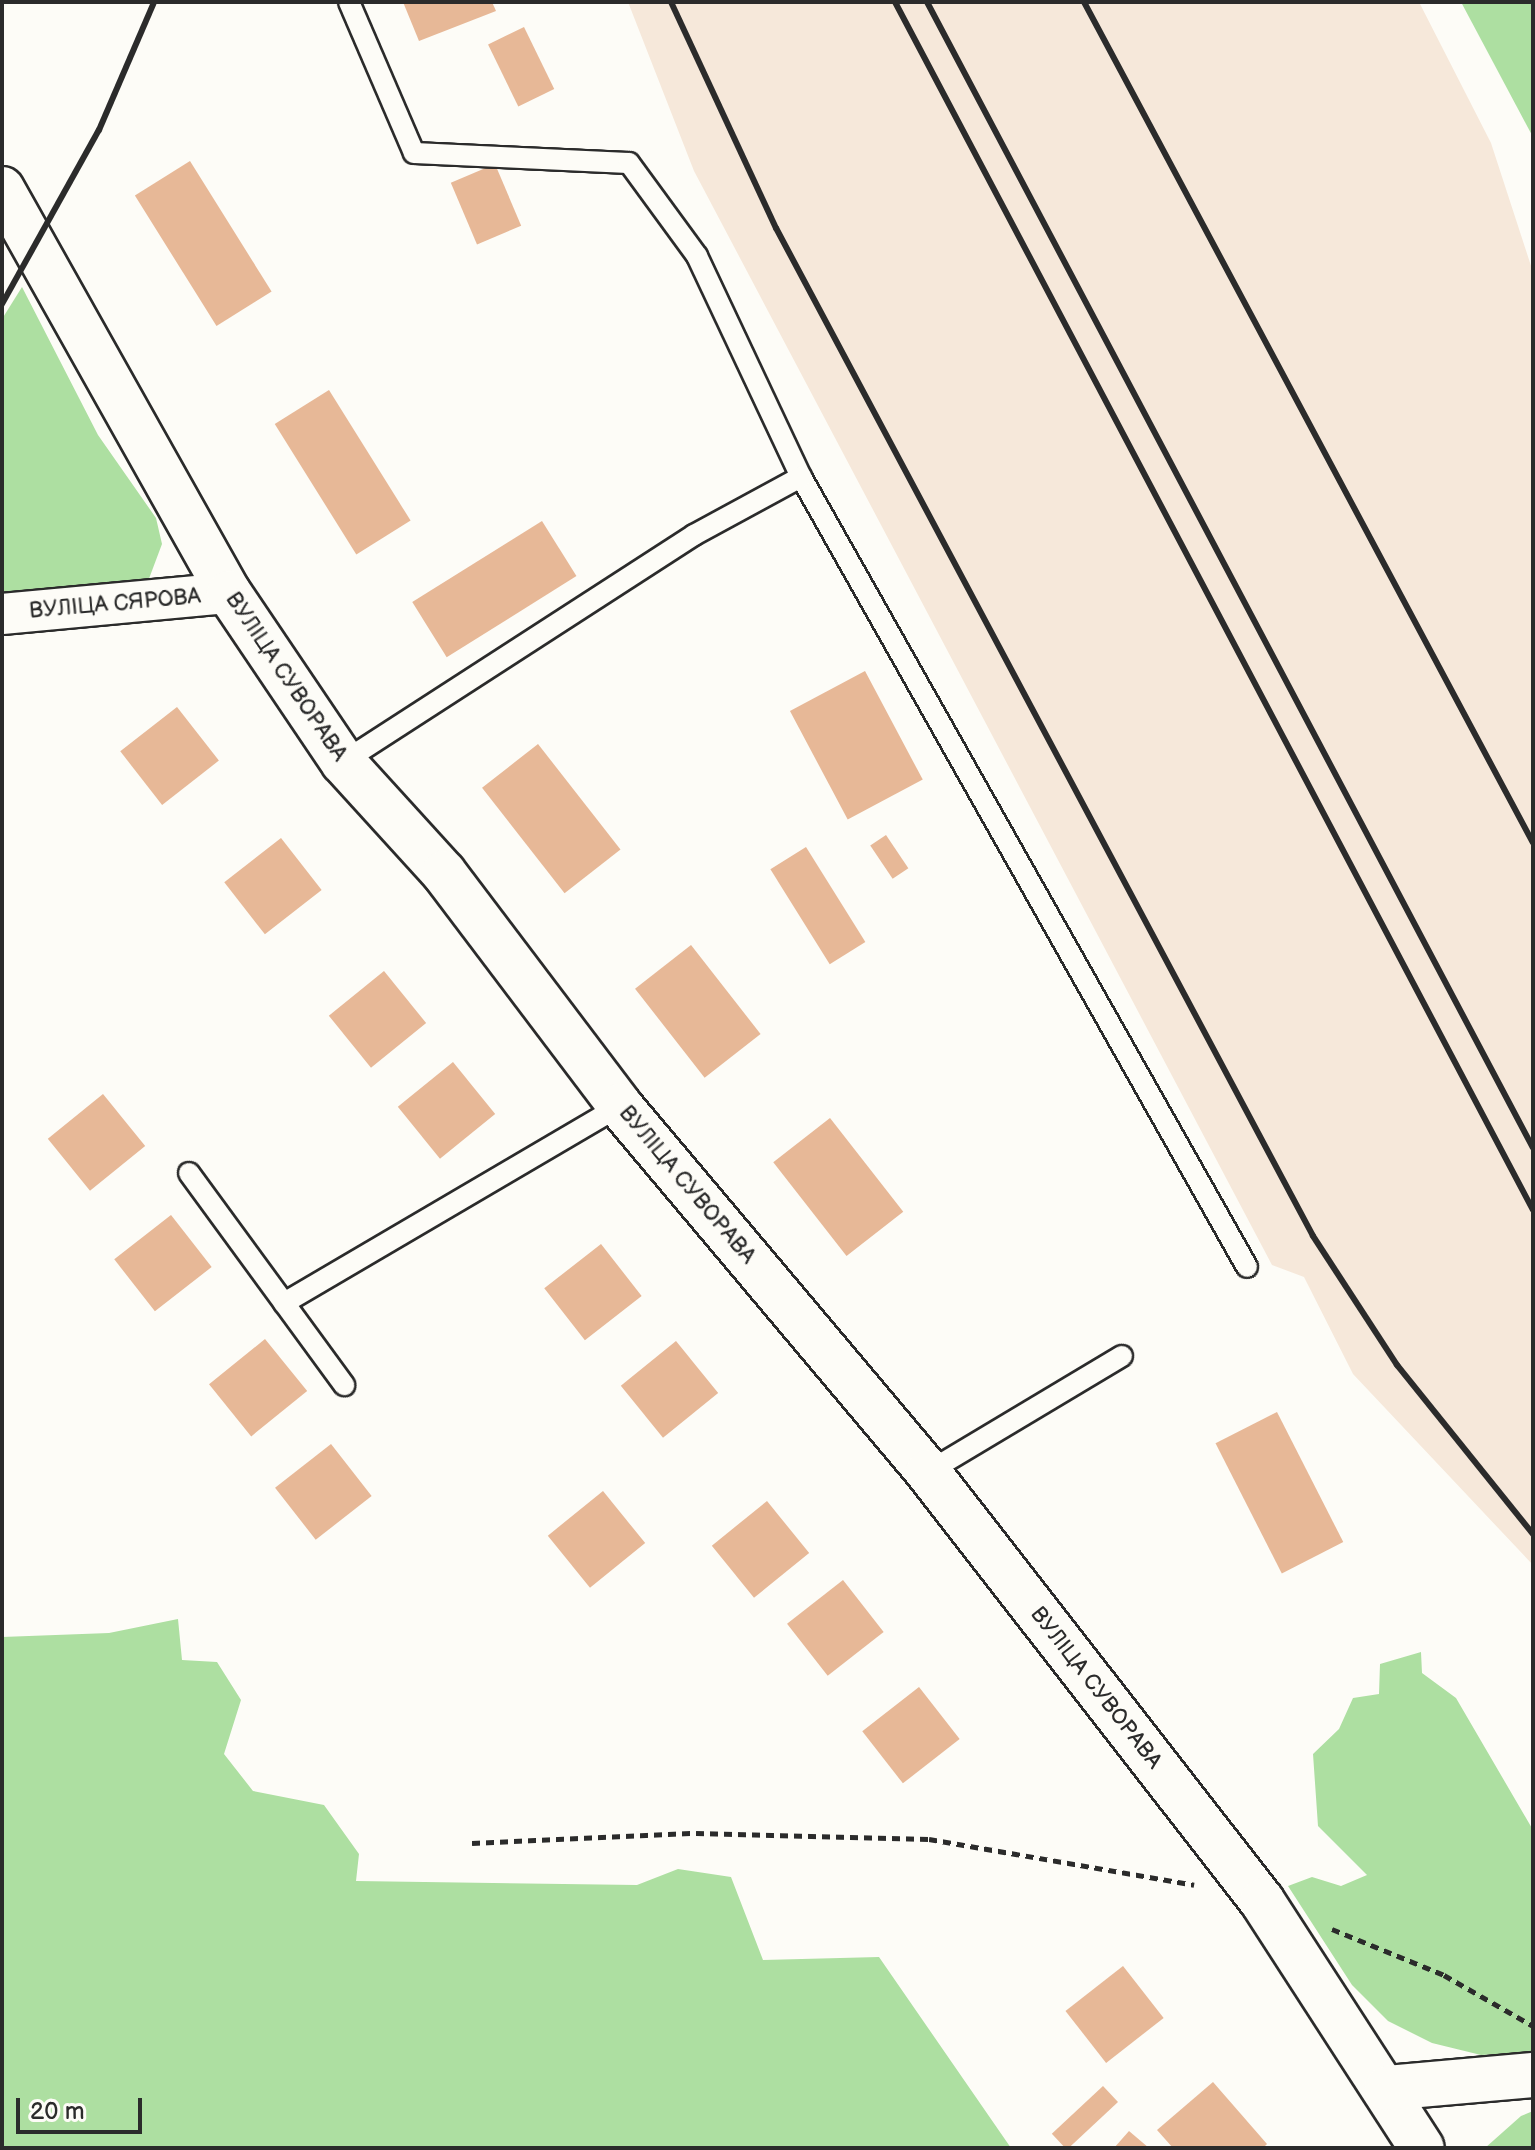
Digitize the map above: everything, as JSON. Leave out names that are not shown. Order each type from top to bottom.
[{"type":"street","name":"ВУЛІЦА СУВОРАВА","points":[[2,189],[229,593],[343,762],[444,873],[620,1106],[928,1472],[1262,1901],[1387,2088],[1422,2148]]},
{"type":"street","name":"ВУЛІЦА СЯРОВА","points":[[2,614],[229,593]]},
{"type":"street","points":[[1387,2088],[1533,2075]]},
{"type":"lane","points":[[349,2],[414,153],[629,163],[697,256],[801,477],[1247,1267]]},
{"type":"lane","points":[[343,762],[694,535],[801,477]]},
{"type":"lane","points":[[284,1303],[620,1106]]},
{"type":"lane","points":[[189,1173],[344,1385]]},
{"type":"lane","points":[[928,1472],[1122,1356]]},
{"type":"path","points":[[472,1843],[696,1833],[929,1839],[1262,1901],[1444,1975],[1533,2026]]},
{"type":"shaded area","points":[[628,2],[1419,2],[1491,143],[1533,272],[1533,1565],[1353,1374],[1304,1277],[1272,1265],[694,171]]},
{"type":"green space","points":[[1461,2],[1533,2],[1533,137]]},
{"type":"green space","points":[[22,287],[98,435],[156,518],[162,544],[147,584],[2,601],[2,319]]},
{"type":"green space","points":[[178,1619],[182,1660],[217,1662],[241,1700],[224,1754],[253,1791],[324,1805],[359,1854],[356,1881],[637,1885],[678,1869],[731,1877],[763,1960],[879,1957],[1011,2148],[2,2148],[2,1637],[109,1633]]},
{"type":"green space","points":[[1421,1652],[1422,1673],[1456,1698],[1533,1830],[1533,2052],[1481,2055],[1432,2043],[1388,2021],[1352,1985],[1288,1886],[1312,1877],[1341,1886],[1367,1875],[1318,1826],[1313,1754],[1339,1729],[1353,1698],[1379,1694],[1380,1664]]},
{"type":"green space","points":[[1533,2111],[1533,2148],[1485,2148],[1521,2116]]},
{"type":"building","points":[[403,2],[492,2],[496,11],[419,41]]},
{"type":"building","points":[[524,27],[554,89],[518,107],[488,45]]},
{"type":"building","points":[[190,161],[272,292],[216,326],[135,195]]},
{"type":"building","points":[[495,164],[521,226],[477,244],[451,183]]},
{"type":"building","points":[[329,390],[411,521],[356,555],[275,424]]},
{"type":"building","points":[[542,521],[576,576],[447,657],[412,602]]},
{"type":"building","points":[[865,671],[923,780],[848,820],[790,711]]},
{"type":"building","points":[[177,707],[219,761],[162,805],[120,751]]},
{"type":"building","points":[[538,744],[620,850],[565,893],[482,788]]},
{"type":"building","points":[[886,835],[908,868],[893,879],[870,846]]},
{"type":"building","points":[[281,838],[322,890],[265,934],[224,882]]},
{"type":"building","points":[[806,847],[865,942],[830,964],[770,869]]},
{"type":"building","points":[[691,945],[761,1034],[705,1078],[635,989]]},
{"type":"building","points":[[384,971],[426,1023],[371,1068],[329,1016]]},
{"type":"building","points":[[453,1062],[495,1114],[440,1159],[398,1107]]},
{"type":"building","points":[[103,1094],[145,1146],[90,1191],[48,1139]]},
{"type":"building","points":[[830,1118],[903,1212],[847,1256],[773,1162]]},
{"type":"building","points":[[171,1215],[212,1267],[155,1311],[114,1259]]},
{"type":"building","points":[[601,1244],[642,1296],[585,1340],[544,1288]]},
{"type":"building","points":[[265,1339],[307,1391],[251,1436],[209,1384]]},
{"type":"building","points":[[676,1341],[718,1393],[663,1438],[621,1386]]},
{"type":"building","points":[[1277,1412],[1343,1542],[1282,1573],[1216,1443]]},
{"type":"building","points":[[331,1444],[372,1496],[316,1540],[275,1488]]},
{"type":"building","points":[[603,1491],[645,1543],[590,1588],[548,1536]]},
{"type":"building","points":[[767,1501],[809,1553],[754,1598],[712,1546]]},
{"type":"building","points":[[843,1580],[884,1632],[828,1676],[787,1624]]},
{"type":"building","points":[[919,1687],[960,1739],[903,1783],[862,1731]]},
{"type":"building","points":[[1123,1966],[1164,2018],[1106,2063],[1065,2011]]},
{"type":"building","points":[[1213,2082],[1267,2144],[1263,2148],[1173,2148],[1157,2130]]},
{"type":"building","points":[[1103,2086],[1118,2102],[1069,2148],[1052,2134]]},
{"type":"building","points":[[1129,2131],[1149,2148],[1114,2148]]},
{"type":"railway","points":[[2,304],[99,130],[154,2]]},
{"type":"railway","points":[[671,2],[776,228],[1313,1236],[1397,1365],[1533,1534]]},
{"type":"railway","points":[[895,2],[1533,1210]]},
{"type":"railway","points":[[927,2],[1533,1148]]},
{"type":"railway","points":[[1084,2],[1533,843]]}]
